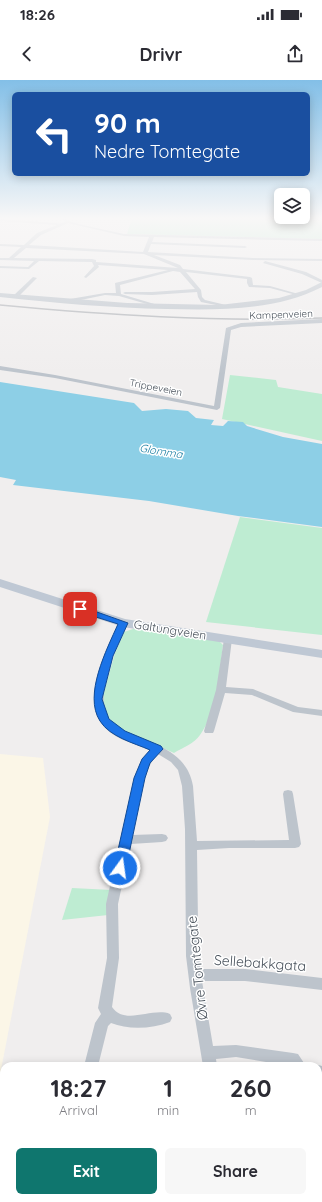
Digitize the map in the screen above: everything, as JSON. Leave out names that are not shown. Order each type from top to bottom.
[{"type":"main road","name":"Galtungveien","points":[[0,583],[123,623],[322,654]]},
{"type":"street","points":[[86,277],[92,269]]},
{"type":"street","points":[[135,269],[157,275]]},
{"type":"street","points":[[167,269],[250,278],[249,283],[251,286],[270,287],[300,295]]},
{"type":"street","points":[[291,269],[304,273],[322,283]]},
{"type":"street","points":[[119,294],[118,284],[175,270]]},
{"type":"street","points":[[182,270],[199,290],[200,297],[203,301],[224,306]]},
{"type":"street","points":[[15,297],[35,278]]},
{"type":"street","points":[[0,295],[159,307],[224,306],[261,303],[300,295],[322,283]]},
{"type":"street","points":[[66,301],[105,294],[148,294],[161,291],[199,290]]},
{"type":"street","points":[[119,294],[159,307]]},
{"type":"street","name":"Kampenveien","points":[[241,325],[322,322]]},
{"type":"street","name":"Trippeveien","points":[[0,368],[76,380],[160,398],[218,408],[228,329],[241,325]]},
{"type":"street","name":"Øvre Tomtegate","points":[[123,623],[109,656],[100,686],[98,699],[104,720],[115,730],[168,753],[180,765],[186,776],[192,846],[192,941],[195,975],[209,1060]]},
{"type":"street","points":[[209,731],[221,690],[228,639]]},
{"type":"street","points":[[221,690],[253,692],[296,710],[322,713]]},
{"type":"street","points":[[158,749],[143,767],[135,796],[127,840],[112,904],[113,958],[104,1008],[109,1014],[128,1021],[165,1018]]},
{"type":"street","points":[[192,846],[229,844],[294,844],[288,794]]},
{"type":"street","points":[[127,840],[162,838]]},
{"type":"street","name":"Sellebakkgata","points":[[195,975],[245,975],[322,984]]},
{"type":"street","points":[[92,1062],[102,1023],[109,1014]]},
{"type":"street","points":[[209,1060],[236,1051],[293,1059],[296,1062]]},
{"type":"shaded area","points":[[0,754],[43,758],[50,817],[3,1062],[0,1062]]},
{"type":"green space","points":[[230,375],[276,380],[278,387],[322,394],[322,441],[222,419]]},
{"type":"green space","points":[[240,517],[322,528],[322,635],[206,622]]},
{"type":"green space","points":[[136,628],[219,641],[223,645],[214,704],[206,726],[198,738],[174,753],[117,728],[106,714],[102,699],[115,653],[124,632]]},
{"type":"green space","points":[[72,888],[112,890],[108,915],[62,920]]},
{"type":"water","name":"Glomma","points":[[0,382],[134,403],[142,411],[166,409],[188,411],[196,418],[214,420],[211,425],[223,426],[228,421],[243,422],[247,426],[283,437],[322,444],[322,527],[238,516],[149,501],[13,485],[16,480],[0,477]]},
{"type":"railway","points":[[0,305],[161,317],[241,319],[322,318]]},
{"type":"route","points":[[80,609],[123,623],[109,656],[100,686],[98,699],[104,720],[121,734],[158,749],[149,757],[139,778],[120,868]]}]
